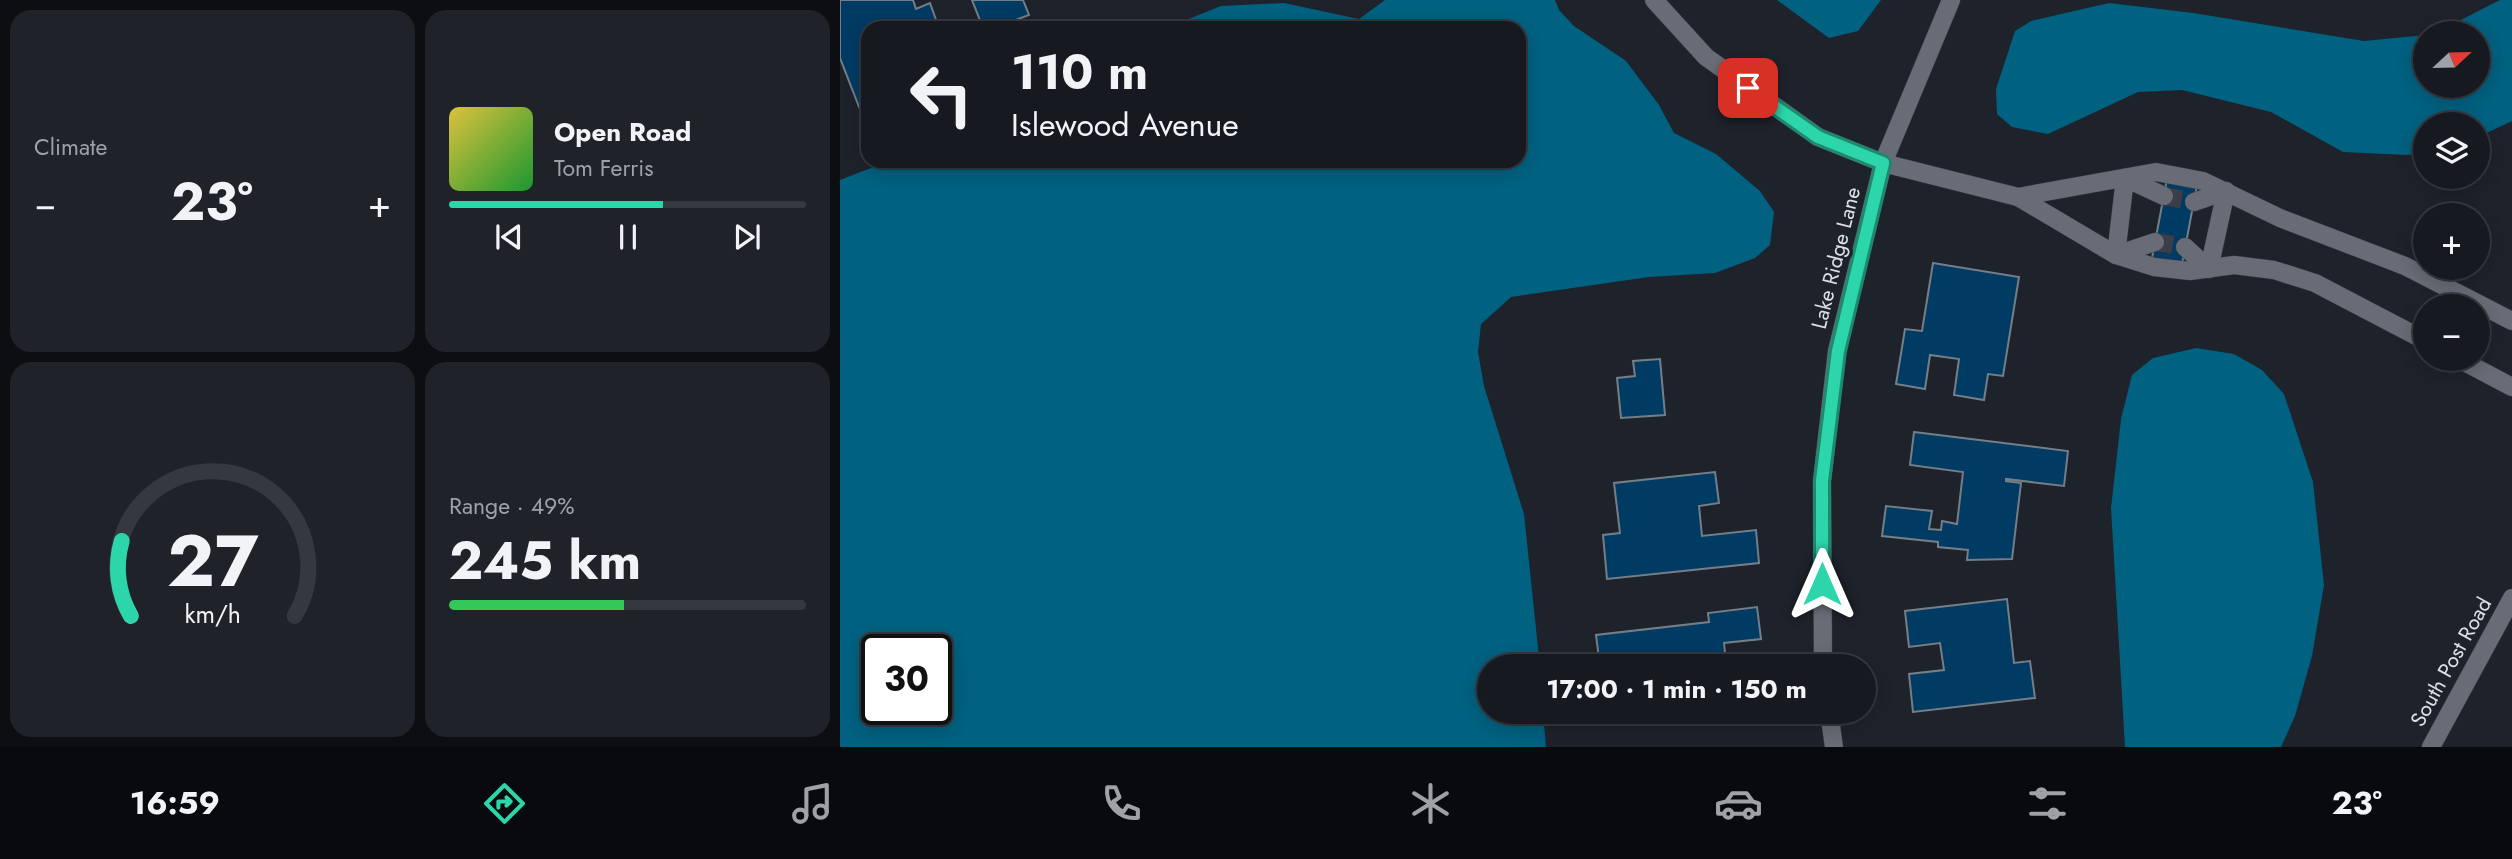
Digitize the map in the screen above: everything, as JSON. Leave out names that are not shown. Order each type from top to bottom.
[{"type":"street","points":[[1654,0],[1706,57],[1818,137],[1883,163],[2018,197],[2116,255],[2154,267],[2190,271],[2234,265],[2274,270],[2315,283],[2413,334]]},
{"type":"street","name":"Lake Ridge Lane","points":[[1823,654],[1822,481],[1838,351],[1883,163],[1951,0]]},
{"type":"street","points":[[2018,197],[2156,172],[2203,181],[2280,218],[2405,266],[2512,321]]},
{"type":"street","points":[[2125,177],[2164,196]]},
{"type":"street","points":[[2116,255],[2125,177]]},
{"type":"street","points":[[2194,202],[2226,191]]},
{"type":"street","points":[[2209,269],[2226,191]]},
{"type":"street","points":[[2116,255],[2155,242]]},
{"type":"street","points":[[2185,247],[2209,269]]},
{"type":"street","points":[[2482,371],[2512,387]]},
{"type":"street","name":"South Post Road","points":[[2431,747],[2512,598]]},
{"type":"street","points":[[1831,724],[1834,747]]},
{"type":"water","points":[[1385,0],[1555,0],[1559,10],[1574,26],[1626,61],[1659,105],[1674,133],[1716,154],[1760,191],[1774,212],[1770,245],[1755,258],[1715,273],[1649,277],[1511,297],[1481,324],[1478,352],[1484,386],[1524,514],[1539,654],[1477,654],[1477,724],[1544,724],[1546,747],[840,747],[840,180],[871,168],[1526,168],[1526,21],[1184,21],[1221,6],[1284,3],[1359,19]]},
{"type":"water","points":[[1777,0],[1881,0],[1858,31],[1829,38]]},
{"type":"water","points":[[2500,0],[2512,0],[2512,121],[2490,131],[2490,112],[2413,112],[2413,154],[2343,152],[2271,112],[2182,90],[2138,92],[2048,134],[2012,127],[1997,114],[1996,89],[2015,31],[2031,21],[2109,3],[2193,13],[2364,41],[2413,36],[2413,98],[2490,98],[2490,21],[2459,21]]},
{"type":"water","points":[[2196,348],[2234,354],[2262,370],[2284,394],[2313,482],[2324,585],[2312,656],[2295,716],[2281,747],[2125,747],[2111,508],[2121,419],[2132,375],[2153,358]]},
{"type":"building","points":[[840,0],[913,0],[916,9],[930,3],[936,21],[861,21],[861,112],[840,58]]},
{"type":"building","points":[[972,0],[1023,0],[1029,15],[1013,21],[980,21]]},
{"type":"building","points":[[2167,179],[2197,185],[2182,264],[2152,258]]},
{"type":"building","points":[[1933,263],[2019,277],[2003,376],[1988,374],[1984,400],[1954,395],[1959,359],[1930,355],[1925,389],[1896,384],[1905,329],[1922,331]]},
{"type":"building","points":[[1660,359],[1665,415],[1621,418],[1617,378],[1635,376],[1633,361]]},
{"type":"building","points":[[1914,432],[2068,451],[2064,486],[2006,479],[2021,483],[2012,559],[1967,560],[1968,550],[1938,547],[1938,542],[1882,536],[1886,506],[1932,511],[1929,529],[1941,530],[1942,521],[1957,524],[1963,472],[1910,465]]},
{"type":"building","points":[[1715,472],[1719,503],[1699,506],[1702,536],[1756,530],[1759,563],[1607,579],[1603,535],[1620,533],[1614,483]]},
{"type":"building","points":[[2007,599],[2014,663],[2030,661],[2035,698],[1913,712],[1909,674],[1944,670],[1940,643],[1909,647],[1905,611]]},
{"type":"building","points":[[1757,607],[1761,639],[1724,643],[1725,654],[1598,654],[1596,635],[1709,622],[1708,613]]},
{"type":"tunnel","points":[[2164,196],[2194,202]]},
{"type":"tunnel","points":[[2155,242],[2185,247]]},
{"type":"route","points":[[1748,88],[1818,137],[1883,163],[1838,351],[1822,481],[1822,584]]}]
